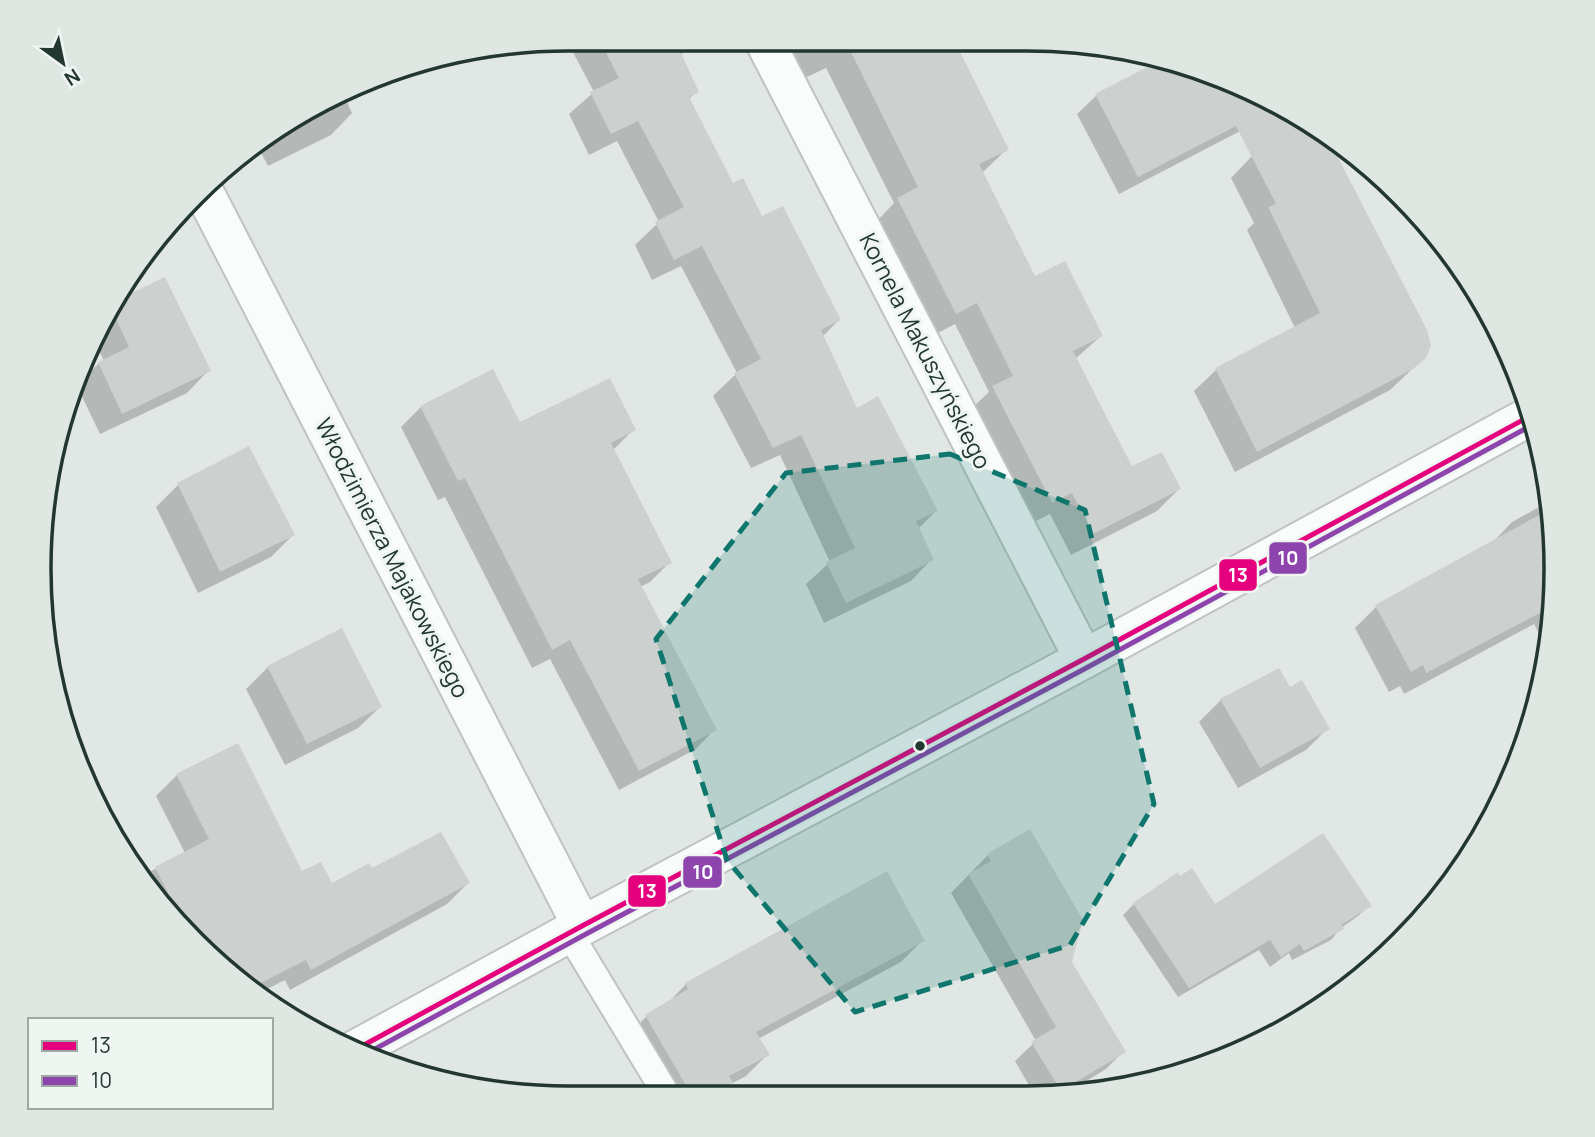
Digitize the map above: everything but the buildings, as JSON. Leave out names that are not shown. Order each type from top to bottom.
[{"type":"street","name":"Kornela Makuszyńskiego","points":[[770,51],[1084,659]]},
{"type":"street","name":"Włodzimierza Majakowskiego","points":[[207,198],[575,929]]},
{"type":"street","points":[[365,1045],[1523,420]]},
{"type":"lane","points":[[575,929],[662,1086]]},
{"type":"highlighted area","points":[[950,454],[1085,510],[1154,804],[1070,945],[855,1012],[727,860],[656,639],[786,473]]},
{"type":"transit line","name":"13","points":[[365,1045],[1523,420]]},
{"type":"transit line","name":"10","points":[[375,1049],[1088,667],[1525,429]]}]
